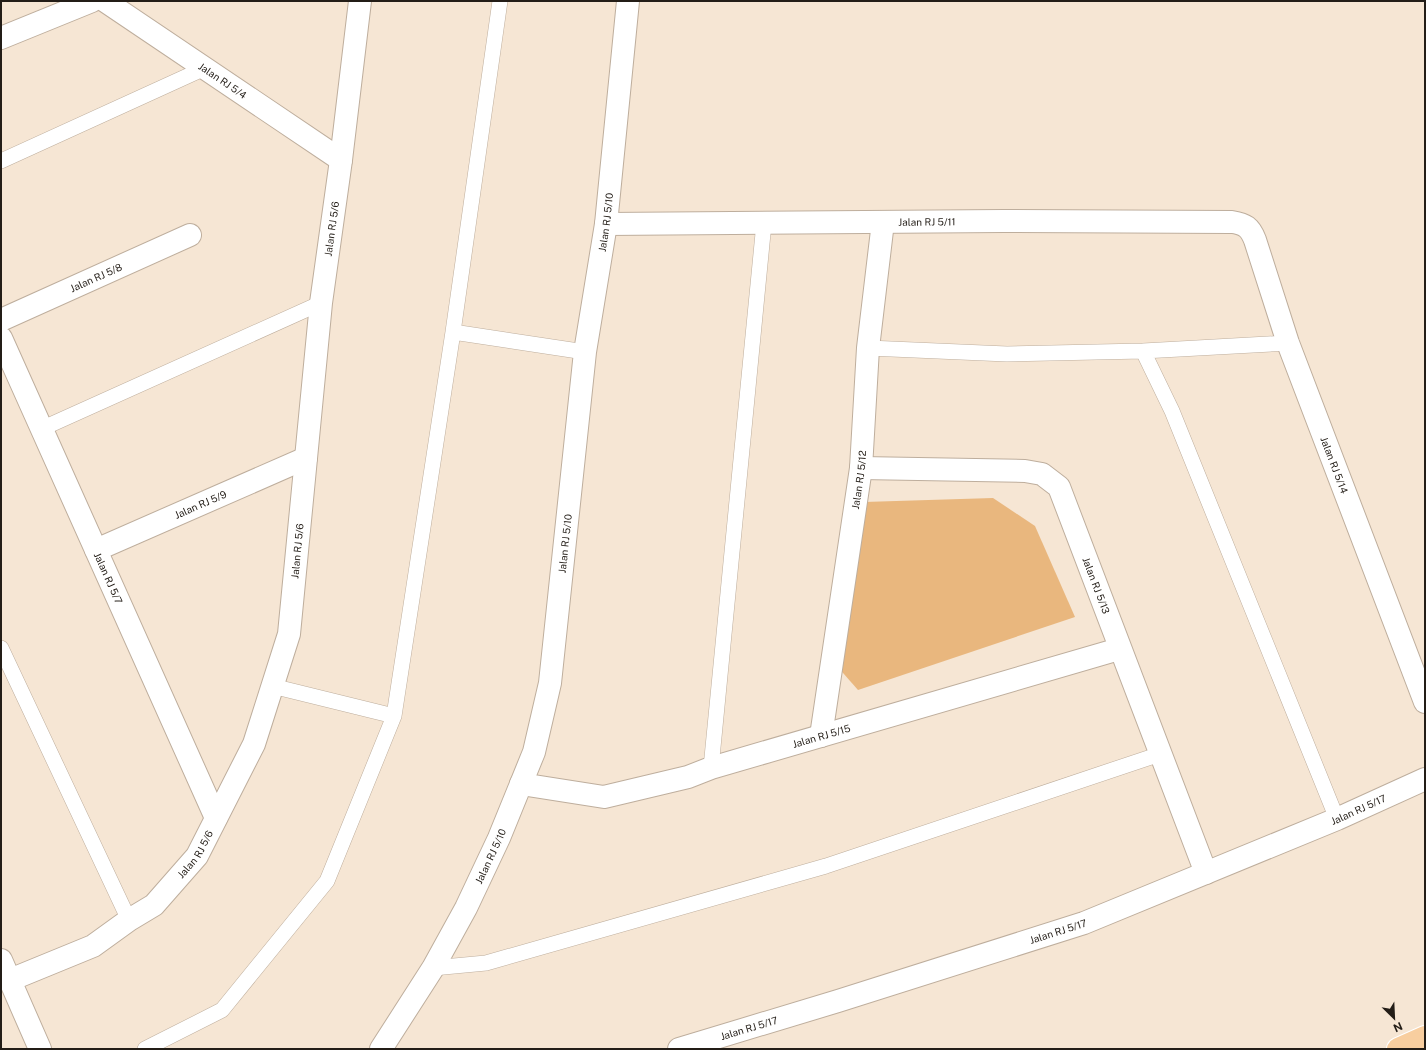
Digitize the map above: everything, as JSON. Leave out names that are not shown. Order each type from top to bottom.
[{"type":"highway","points":[[1398,1049],[1425,1037]]},
{"type":"street","points":[[1,38],[92,1]]},
{"type":"street","name":"Jalan RJ 5/4","points":[[105,1],[341,160]]},
{"type":"street","name":"Jalan RJ 5/10","points":[[381,1049],[433,968],[466,908],[499,838],[534,752],[550,683],[585,352],[606,224],[628,1]]},
{"type":"street","name":"Jalan RJ 5/6","points":[[10,980],[93,946],[129,920],[154,905],[197,856],[254,744],[289,634],[321,303],[341,160],[359,2]]},
{"type":"street","name":"Jalan RJ 5/12","points":[[821,736],[861,468],[868,348],[883,222]]},
{"type":"street","name":"Jalan RJ 5/11","points":[[606,224],[1224,222],[1247,226]]},
{"type":"street","name":"Jalan RJ 5/14","points":[[1247,226],[1255,240],[1288,343],[1425,702]]},
{"type":"street","name":"Jalan RJ 5/8","points":[[1,320],[190,235]]},
{"type":"street","name":"Jalan RJ 5/7","points":[[1,338],[216,818]]},
{"type":"street","name":"Jalan RJ 5/9","points":[[96,550],[306,458]]},
{"type":"street","name":"Jalan RJ 5/13","points":[[861,468],[1025,471],[1042,474],[1059,487],[1119,649],[1206,873]]},
{"type":"street","name":"Jalan RJ 5/15","points":[[521,784],[604,797],[688,777],[710,768],[1119,649]]},
{"type":"street","name":"Jalan RJ 5/17","points":[[679,1049],[846,999],[1084,923],[1338,819],[1425,779]]},
{"type":"street","points":[[1,960],[40,1049]]},
{"type":"lane","points":[[145,1049],[222,1010],[327,881],[394,716],[453,332],[500,1]]},
{"type":"lane","points":[[1,160],[205,68]]},
{"type":"lane","points":[[710,768],[764,223]]},
{"type":"lane","points":[[41,429],[321,303]]},
{"type":"lane","points":[[453,332],[585,352]]},
{"type":"lane","points":[[868,348],[1007,354],[1142,351],[1288,343]]},
{"type":"lane","points":[[1142,351],[1172,411],[1338,819]]},
{"type":"lane","points":[[1,648],[129,920]]},
{"type":"lane","points":[[272,686],[394,716]]},
{"type":"lane","points":[[433,968],[486,963],[826,866],[1160,754]]},
{"type":"shaded area","points":[[993,498],[1035,526],[1075,617],[858,690],[836,665],[864,502]]}]
